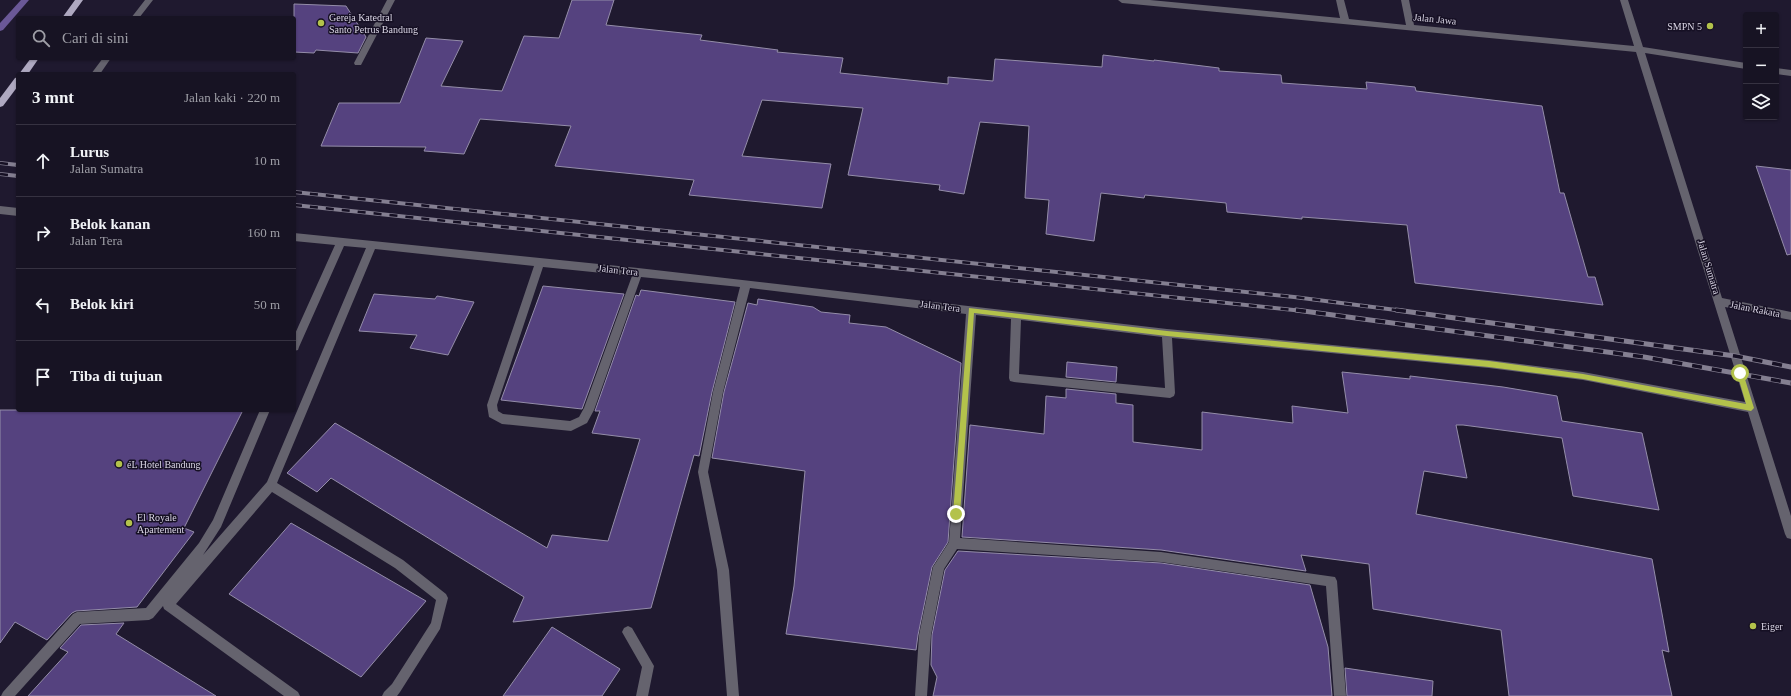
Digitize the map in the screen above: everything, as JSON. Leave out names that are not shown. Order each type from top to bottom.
[{"type":"main road","points":[[67,16],[79,0]]},
{"type":"main road","points":[[24,72],[34,60]]},
{"type":"main road","points":[[0,104],[16,83]]},
{"type":"street","points":[[137,16],[148,0]]},
{"type":"street","points":[[358,63],[391,0]]},
{"type":"street","name":"Jalan Jawa","points":[[1122,0],[1641,50],[1743,66]]},
{"type":"street","points":[[1340,0],[1345,21]]},
{"type":"street","points":[[1405,0],[1411,28]]},
{"type":"street","name":"Jalan Sumatra","points":[[1624,0],[1720,302],[1751,408],[1791,534]]},
{"type":"street","points":[[96,72],[106,60]]},
{"type":"street","points":[[1779,71],[1791,73]]},
{"type":"street","points":[[0,210],[16,212]]},
{"type":"street","name":"Jalan Tera","points":[[296,237],[638,272],[1167,333],[1496,365],[1583,376],[1751,408]]},
{"type":"street","points":[[296,343],[342,242]]},
{"type":"street","points":[[294,696],[168,606],[272,485],[372,246]]},
{"type":"street","points":[[540,262],[492,405],[492,414],[502,419],[571,426],[583,420],[589,410],[638,272]]},
{"type":"street","points":[[733,696],[723,570],[703,472],[718,392],[746,284]]},
{"type":"street","name":"Jalan Rakata","points":[[1720,302],[1791,316]]},
{"type":"street","points":[[920,696],[925,635],[939,567],[954,543],[971,310]]},
{"type":"street","points":[[1016,315],[1014,378],[1170,393],[1167,333]]},
{"type":"street","points":[[7,696],[77,618],[149,614],[203,547],[217,523],[264,412]]},
{"type":"street","points":[[272,485],[399,564],[442,598],[436,625],[396,688],[388,696]]},
{"type":"street","points":[[954,543],[1161,557],[1331,580],[1340,696]]},
{"type":"street","points":[[628,632],[648,666],[642,696]]},
{"type":"building","points":[[572,0],[614,0],[606,25],[702,35],[700,40],[778,50],[777,52],[843,58],[840,73],[948,84],[948,77],[993,81],[995,59],[1102,67],[1103,55],[1219,68],[1219,71],[1281,75],[1282,83],[1367,89],[1366,82],[1415,87],[1416,91],[1542,106],[1560,193],[1564,193],[1588,277],[1595,277],[1603,305],[1415,283],[1407,225],[1302,217],[1302,219],[1227,212],[1226,203],[1145,195],[1144,198],[1101,193],[1094,241],[1046,234],[1049,200],[1025,198],[1029,126],[980,122],[964,194],[939,190],[940,185],[848,175],[863,108],[762,100],[742,156],[831,164],[822,208],[689,195],[694,180],[555,166],[571,126],[480,119],[464,154],[424,151],[426,147],[321,146],[339,103],[400,103],[426,38],[463,41],[441,86],[502,91],[524,36],[559,38]]},
{"type":"building","points":[[294,4],[346,6],[366,37],[358,53],[316,50],[314,53],[296,52],[296,16],[294,16]]},
{"type":"building","points":[[1756,166],[1791,170],[1791,254],[1787,255]]},
{"type":"building","points":[[543,286],[624,294],[582,409],[501,400]]},
{"type":"building","points":[[641,290],[735,302],[712,392],[699,456],[694,455],[651,608],[513,622],[524,597],[331,478],[317,492],[287,473],[335,423],[547,548],[552,535],[608,541],[640,439],[592,433],[600,411],[595,411],[636,295],[639,296]]},
{"type":"building","points":[[374,294],[435,299],[437,296],[474,302],[448,355],[410,348],[417,335],[359,331]]},
{"type":"building","points":[[758,299],[813,307],[821,312],[850,315],[849,323],[886,327],[961,363],[948,542],[932,567],[916,650],[786,634],[794,586],[805,471],[712,458],[724,392],[748,303],[757,305]]},
{"type":"building","points":[[1067,362],[1117,367],[1116,382],[1066,377]]},
{"type":"building","points":[[1342,372],[1410,379],[1410,376],[1503,387],[1557,396],[1562,421],[1642,433],[1659,510],[1573,496],[1562,438],[1456,425],[1467,478],[1424,471],[1416,514],[1652,559],[1669,652],[1662,650],[1672,696],[1509,696],[1501,630],[1373,609],[1369,564],[1301,555],[1306,571],[1161,550],[962,537],[970,425],[1044,434],[1046,396],[1066,398],[1066,389],[1116,394],[1116,403],[1133,405],[1133,442],[1202,450],[1202,412],[1293,423],[1292,406],[1348,413]]},
{"type":"building","name":"éL Hotel Bandung","points":[[0,410],[16,410],[16,412],[242,412],[184,528],[194,532],[137,607],[76,611],[72,613],[47,640],[15,622],[0,643]]},
{"type":"building","points":[[291,523],[426,601],[361,677],[229,594]]},
{"type":"building","points":[[958,551],[1161,563],[1310,585],[1328,647],[1332,696],[933,696],[937,677],[931,665],[932,635],[945,570]]},
{"type":"building","points":[[124,623],[116,634],[216,696],[28,696],[68,652],[60,648],[81,625]]},
{"type":"building","points":[[552,627],[620,669],[602,696],[503,696]]},
{"type":"building","points":[[1345,668],[1433,681],[1432,696],[1347,696]]},
{"type":"waterway","points":[[0,28],[25,0]]},
{"type":"railway","points":[[0,163],[16,165]]},
{"type":"railway","points":[[0,174],[16,176]]},
{"type":"railway","points":[[296,192],[1294,297],[1404,311]]},
{"type":"railway","points":[[296,205],[1303,311]]},
{"type":"railway","points":[[1296,310],[1644,357],[1791,383]]},
{"type":"railway","points":[[1396,310],[1735,356],[1791,367]]},
{"type":"place","name":"Gereja Katedral Santo Petrus Bandung","points":[[321,23]]},
{"type":"place","name":"SMPN 5","points":[[1710,26]]},
{"type":"place","name":"éL Hotel Bandung","points":[[119,464]]},
{"type":"place","name":"El Royale Apartement","points":[[129,523]]},
{"type":"place","name":"Eiger","points":[[1753,626]]},
{"type":"route","points":[[956,514],[971,310],[1167,333],[1489,364],[1583,376],[1751,408],[1740,373]]}]
